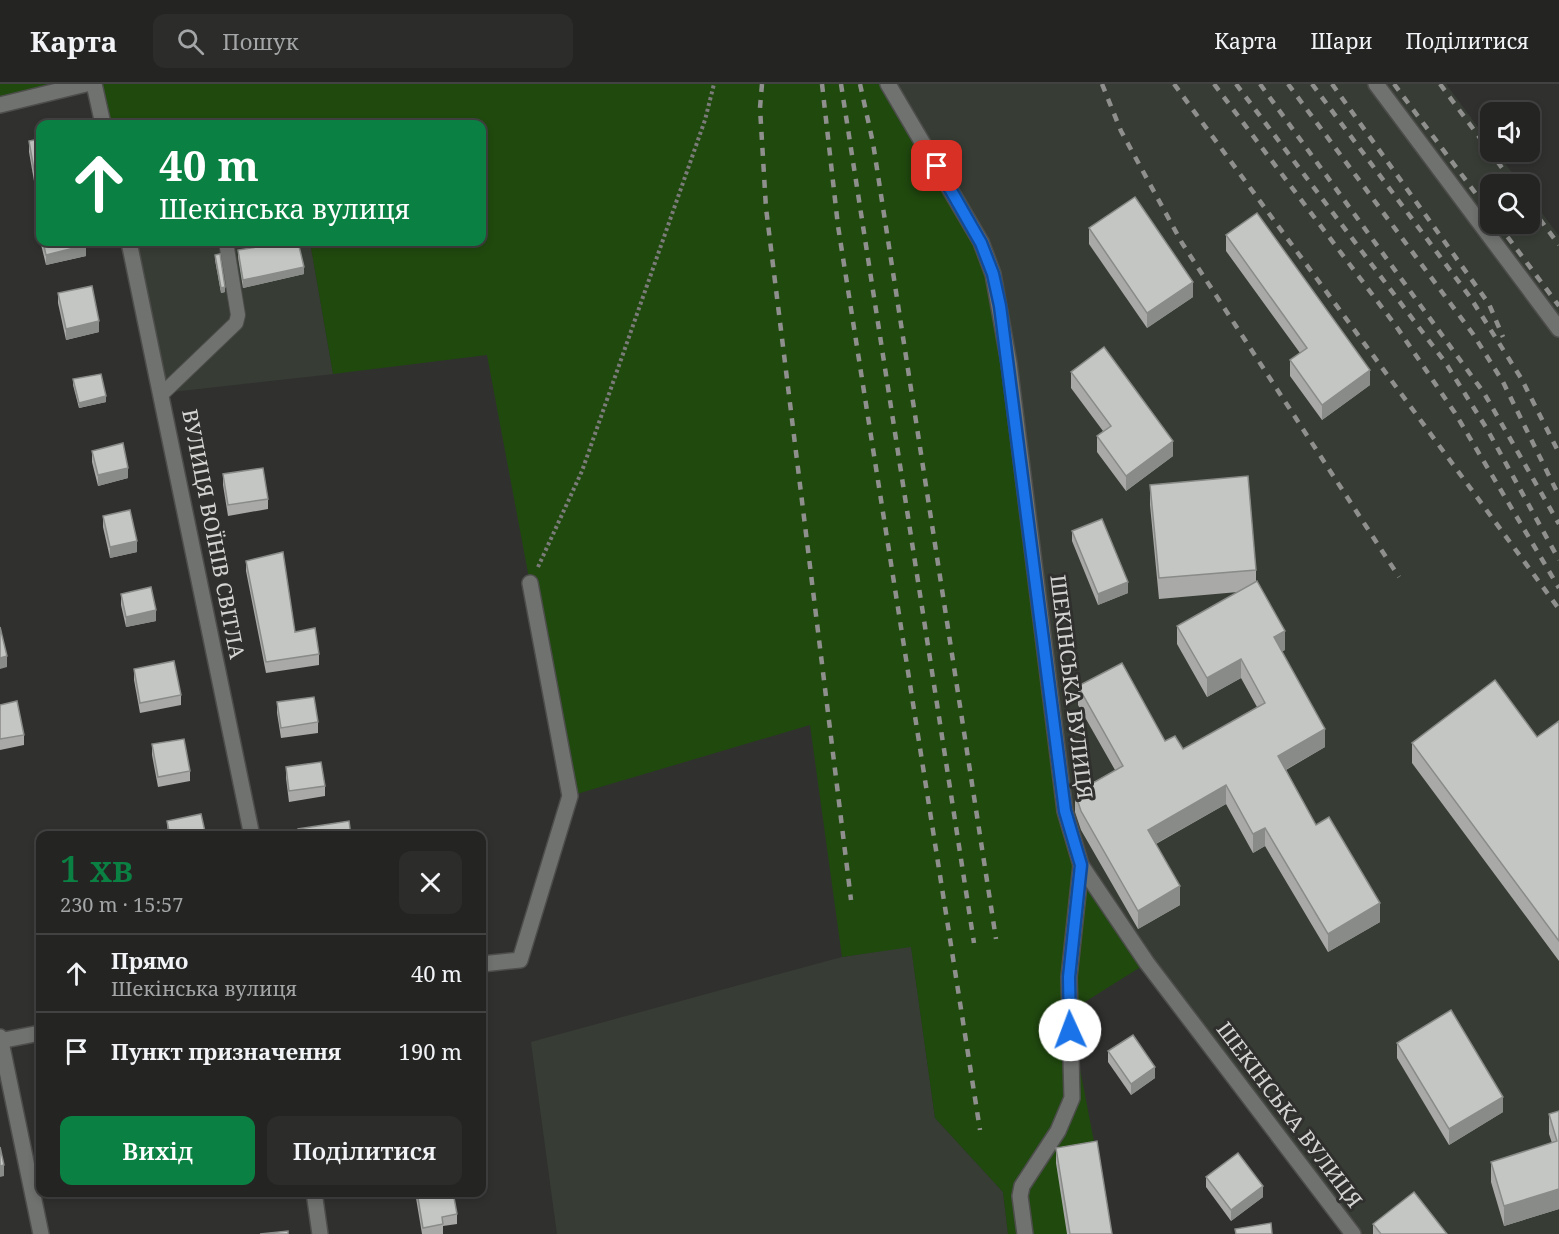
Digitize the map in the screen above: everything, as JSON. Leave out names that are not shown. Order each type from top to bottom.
[{"type":"street","points":[[0,105],[86,84]]},
{"type":"street","points":[[94,84],[102,120]]},
{"type":"street","name":"ШЕКІНСЬКА ВУЛИЦЯ","points":[[888,84],[981,243],[993,274],[1009,363],[1065,811],[1081,865],[1147,963],[1353,1234]]},
{"type":"street","points":[[1376,84],[1559,329]]},
{"type":"street","name":"ВУЛИЦЯ ВОЇНІВ СВІТЛА","points":[[130,246],[163,393],[251,831]]},
{"type":"street","points":[[486,964],[520,960],[570,796],[530,583]]},
{"type":"street","points":[[1025,1234],[1020,1196],[1022,1186],[1058,1131],[1072,1098],[1069,977],[1081,865]]},
{"type":"street","points":[[36,1034],[0,1040],[41,1234]]},
{"type":"street","points":[[315,1197],[321,1234]]},
{"type":"lane","points":[[163,393],[236,323],[238,315],[227,246]]},
{"type":"path","points":[[530,583],[582,471],[705,120],[714,84]]},
{"type":"shaded area","points":[[888,84],[1446,84],[1480,130],[1480,162],[1504,162],[1513,174],[1480,174],[1480,234],[1540,234],[1540,210],[1559,236],[1559,1234],[1353,1234],[1081,865]]},
{"type":"shaded area","points":[[130,246],[311,246],[333,374],[163,393]]},
{"type":"shaded area","points":[[911,946],[935,1118],[1003,1192],[1008,1234],[557,1234],[531,1042],[842,957]]},
{"type":"green space","points":[[0,84],[86,84],[0,105]]},
{"type":"green space","points":[[93,84],[888,84],[993,274],[1075,851],[1147,963],[1069,1012],[1097,1157],[1109,1234],[1008,1234],[1003,1192],[935,1118],[911,947],[842,957],[810,725],[570,796],[487,355],[333,374],[311,246],[486,246],[486,120],[102,120]]},
{"type":"building","points":[[36,140],[36,170],[34,170],[29,141]]},
{"type":"building","points":[[1135,197],[1193,282],[1147,313],[1089,228]]},
{"type":"building","points":[[1257,213],[1370,370],[1322,405],[1290,360],[1307,348],[1226,235]]},
{"type":"building","points":[[44,246],[82,246],[46,255]]},
{"type":"building","points":[[264,246],[299,246],[304,267],[243,280],[238,250]]},
{"type":"building","points":[[220,254],[225,287],[221,288],[215,255]]},
{"type":"building","points":[[92,286],[99,321],[66,329],[58,293]]},
{"type":"building","points":[[1104,347],[1173,441],[1126,476],[1097,436],[1111,426],[1071,372]]},
{"type":"building","points":[[101,374],[106,396],[79,403],[73,379]]},
{"type":"building","points":[[123,443],[128,468],[98,475],[92,451]]},
{"type":"building","points":[[263,468],[268,499],[228,505],[223,474]]},
{"type":"building","points":[[1248,476],[1256,570],[1159,578],[1150,485]]},
{"type":"building","points":[[130,510],[137,541],[110,547],[103,516]]},
{"type":"building","points":[[1102,519],[1128,582],[1098,594],[1072,531]]},
{"type":"building","points":[[283,552],[295,632],[315,628],[319,654],[266,662],[246,561]]},
{"type":"building","points":[[1257,581],[1285,631],[1274,637],[1325,729],[1278,756],[1316,825],[1329,817],[1380,903],[1328,934],[1265,828],[1253,834],[1226,785],[1148,830],[1180,886],[1138,911],[1081,811],[1075,793],[1123,766],[1078,686],[1122,663],[1165,741],[1175,736],[1183,749],[1265,703],[1241,659],[1207,678],[1177,626]]},
{"type":"building","points":[[151,587],[156,610],[126,617],[121,594]]},
{"type":"building","points":[[0,627],[7,656],[0,658]]},
{"type":"building","points":[[174,661],[181,695],[140,703],[134,669]]},
{"type":"building","points":[[1495,680],[1537,737],[1559,721],[1559,941],[1412,743]]},
{"type":"building","points":[[314,697],[318,722],[281,728],[277,702]]},
{"type":"building","points":[[17,701],[24,735],[0,739],[0,705]]},
{"type":"building","points":[[184,739],[190,771],[158,777],[152,744]]},
{"type":"building","points":[[321,762],[325,786],[289,791],[286,767]]},
{"type":"building","points":[[201,814],[205,831],[169,831],[167,821]]},
{"type":"building","points":[[349,821],[350,831],[298,831],[298,829]]},
{"type":"building","points":[[1451,1010],[1503,1097],[1449,1129],[1397,1043]]},
{"type":"building","points":[[1133,1035],[1155,1067],[1131,1084],[1108,1051]]},
{"type":"building","points":[[1559,1111],[1559,1189],[1504,1206],[1491,1162],[1557,1141],[1549,1114]]},
{"type":"building","points":[[1097,1141],[1112,1234],[1070,1234],[1056,1148]]},
{"type":"building","points":[[0,1147],[4,1165],[0,1166]]},
{"type":"building","points":[[1238,1153],[1263,1186],[1231,1210],[1206,1177]]},
{"type":"building","points":[[1414,1192],[1447,1234],[1381,1234],[1373,1224]]},
{"type":"building","points":[[418,1197],[454,1197],[457,1214],[442,1217],[443,1224],[423,1228]]},
{"type":"building","points":[[1271,1223],[1272,1234],[1236,1234],[1235,1229]]},
{"type":"building","points":[[288,1231],[288,1234],[260,1234]]},
{"type":"railway","points":[[762,84],[760,108],[766,208],[851,900]]},
{"type":"railway","points":[[822,84],[838,226],[980,1130]]},
{"type":"railway","points":[[841,84],[974,943]]},
{"type":"railway","points":[[860,84],[873,143],[996,939]]},
{"type":"railway","points":[[1102,84],[1121,131],[1182,243],[1399,577]]},
{"type":"railway","points":[[1174,84],[1559,609]]},
{"type":"railway","points":[[1214,84],[1396,326],[1455,413],[1559,588]]},
{"type":"railway","points":[[1236,84],[1445,362],[1487,429],[1559,560]]},
{"type":"railway","points":[[1260,84],[1484,393],[1559,524]]},
{"type":"railway","points":[[1288,84],[1473,334],[1503,382],[1559,496]]},
{"type":"railway","points":[[1312,84],[1470,297],[1521,378],[1559,453]]},
{"type":"railway","points":[[1332,84],[1489,304],[1503,337]]},
{"type":"railway","points":[[1394,84],[1480,199]]},
{"type":"railway","points":[[1440,84],[1507,174]]},
{"type":"railway","points":[[1540,219],[1559,245]]},
{"type":"railway","points":[[1505,234],[1559,306]]},
{"type":"route","points":[[937,166],[981,243],[993,274],[1009,363],[1065,811],[1081,865],[1069,977],[1070,1030]]}]
